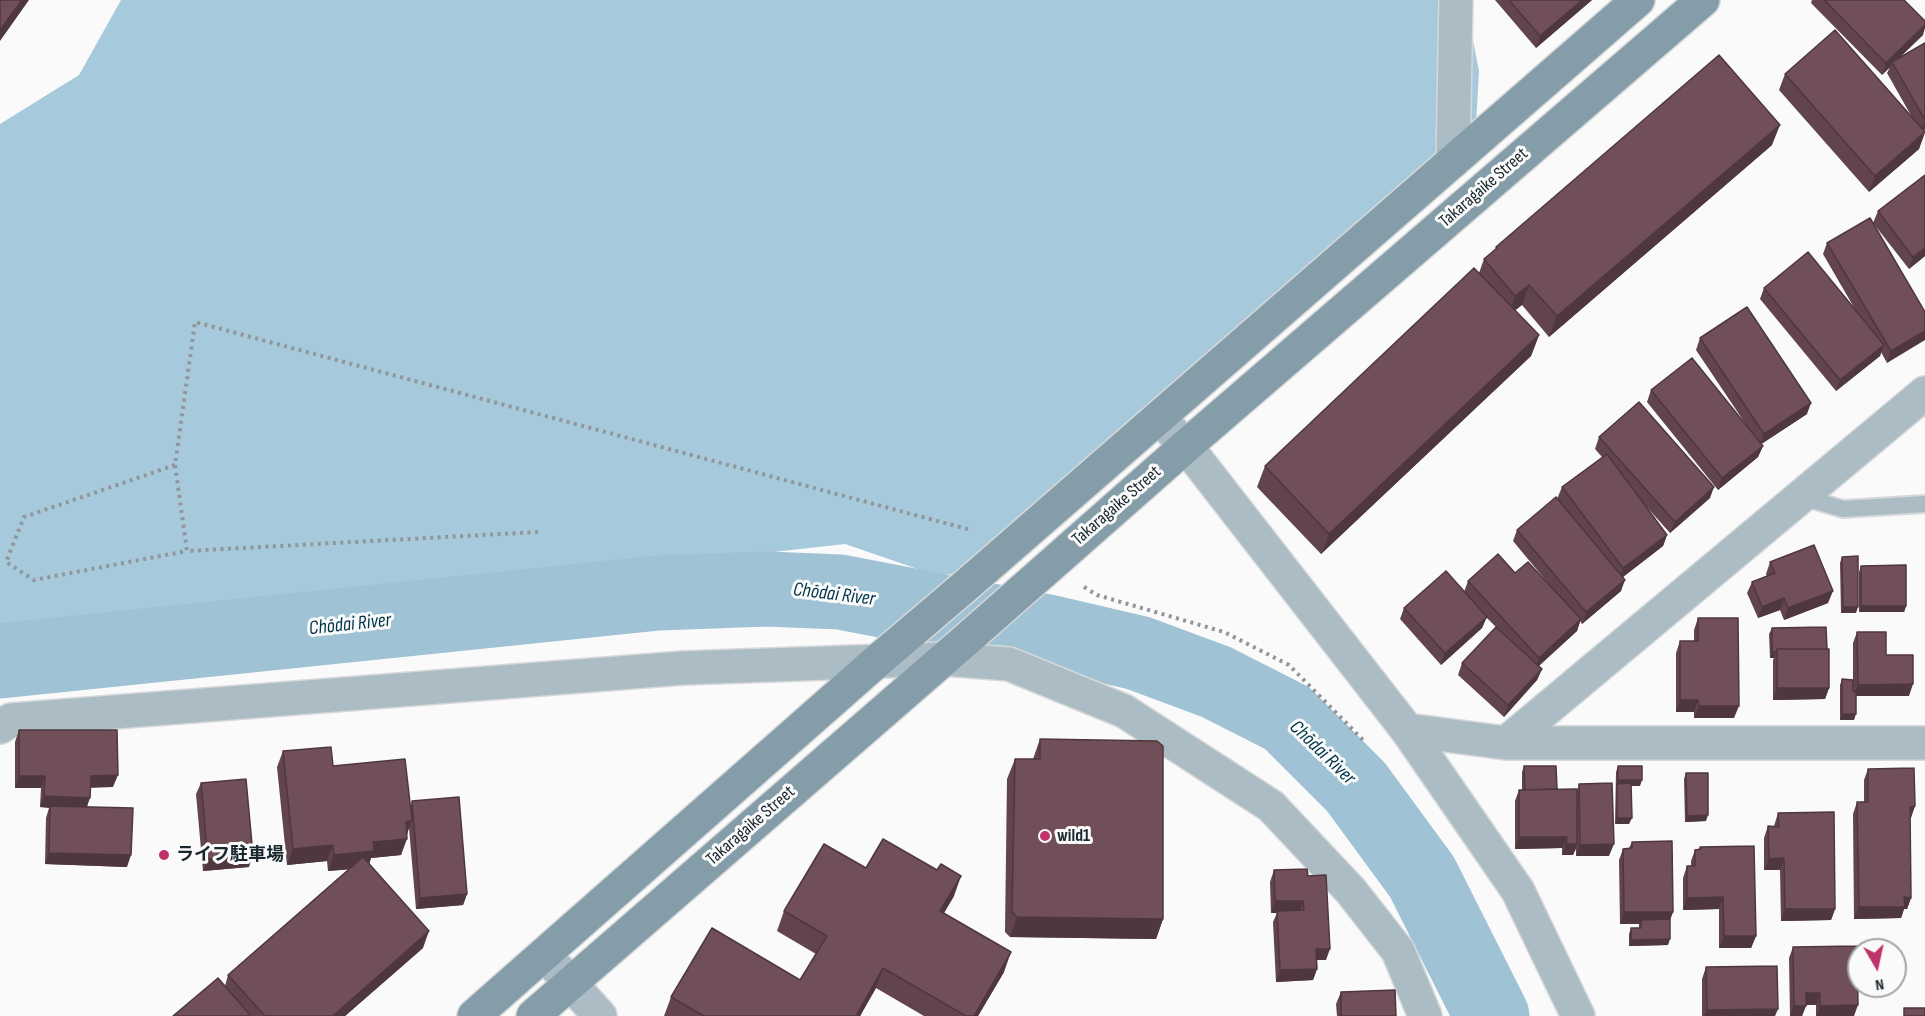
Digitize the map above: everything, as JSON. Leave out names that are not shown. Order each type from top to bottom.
[{"type":"street","points":[[1454,160],[1456,0]]},
{"type":"street","points":[[474,1016],[876,662],[1638,0]]},
{"type":"street","name":"Takaragaike Street","points":[[533,1016],[1186,446],[1703,0]]},
{"type":"street","points":[[1506,743],[1925,393]]},
{"type":"street","points":[[1159,418],[1186,446],[1407,730],[1518,891],[1578,1016]]},
{"type":"street","points":[[0,727],[11,720],[683,668],[876,662],[955,649],[1009,664],[1124,711],[1271,806],[1351,891],[1398,951],[1425,1016]]},
{"type":"street","points":[[1407,730],[1506,743],[1925,743]]},
{"type":"street","points":[[544,955],[600,1016]]},
{"type":"lane","points":[[1802,497],[1843,509],[1925,504]]},
{"type":"path","points":[[186,551],[175,465],[195,322],[1016,542]]},
{"type":"path","points":[[175,465],[24,517],[6,562],[34,580],[186,551],[538,532]]},
{"type":"path","points":[[1049,566],[1097,596],[1224,632],[1288,665],[1371,748]]},
{"type":"shaded area","points":[[121,0],[1465,0],[1479,71],[1476,125],[979,573],[935,575],[845,544],[701,560],[391,601],[142,621],[0,624],[0,124],[79,75]]},
{"type":"building","points":[[0,0],[22,0],[0,30]]},
{"type":"building","points":[[1509,0],[1582,0],[1540,36]]},
{"type":"building","points":[[1824,0],[1904,0],[1925,21],[1925,25],[1886,63]]},
{"type":"building","points":[[1835,30],[1925,132],[1875,176],[1785,74]]},
{"type":"building","points":[[1925,43],[1925,120],[1892,62]]},
{"type":"building","points":[[1719,55],[1780,125],[1557,316],[1529,285],[1515,296],[1484,259]]},
{"type":"building","points":[[1925,175],[1925,248],[1913,257],[1878,211]]},
{"type":"building","points":[[1870,218],[1925,312],[1925,331],[1891,351],[1827,243]]},
{"type":"building","points":[[1808,252],[1884,345],[1840,380],[1764,288]]},
{"type":"building","points":[[1474,268],[1539,335],[1329,534],[1265,466]]},
{"type":"building","points":[[1747,307],[1811,403],[1764,434],[1700,338]]},
{"type":"building","points":[[1692,358],[1763,446],[1722,478],[1651,390]]},
{"type":"building","points":[[1639,402],[1714,487],[1675,522],[1599,437]]},
{"type":"building","points":[[1607,454],[1667,535],[1623,568],[1562,487]]},
{"type":"building","points":[[1556,497],[1625,580],[1586,612],[1517,530]]},
{"type":"building","points":[[1814,545],[1833,591],[1788,608],[1784,598],[1762,607],[1752,582],[1775,573],[1770,562]]},
{"type":"building","points":[[1498,554],[1515,573],[1528,562],[1581,619],[1539,658],[1468,581]]},
{"type":"building","points":[[1858,556],[1858,607],[1843,607],[1842,557]]},
{"type":"building","points":[[1906,565],[1906,606],[1861,606],[1861,566]]},
{"type":"building","points":[[1446,571],[1487,617],[1445,653],[1404,608]]},
{"type":"building","points":[[1698,618],[1738,618],[1739,706],[1699,706],[1698,700],[1680,700],[1680,641],[1698,641]]},
{"type":"building","points":[[1496,627],[1542,669],[1508,705],[1462,663]]},
{"type":"building","points":[[1826,627],[1827,649],[1777,649],[1776,652],[1772,652],[1772,628]]},
{"type":"building","points":[[1857,632],[1886,632],[1886,655],[1913,655],[1913,684],[1858,685]]},
{"type":"building","points":[[1777,649],[1829,649],[1829,688],[1777,688]]},
{"type":"building","points":[[1842,679],[1853,680],[1853,691],[1856,692],[1856,714],[1842,714]]},
{"type":"building","points":[[19,730],[117,730],[118,775],[91,776],[90,798],[44,796],[45,776],[19,776]]},
{"type":"building","points":[[1040,739],[1157,741],[1163,746],[1163,919],[1017,917],[1012,912],[1015,759],[1040,759]]},
{"type":"building","points":[[331,747],[333,766],[405,759],[412,820],[406,822],[407,839],[373,842],[374,851],[334,855],[333,845],[293,849],[283,751]]},
{"type":"building","points":[[1524,766],[1556,766],[1557,789],[1525,790]]},
{"type":"building","points":[[1618,766],[1642,766],[1642,780],[1618,780]]},
{"type":"building","points":[[1914,768],[1915,806],[1910,807],[1911,898],[1904,897],[1905,907],[1859,907],[1857,802],[1868,802],[1868,769]]},
{"type":"building","points":[[1686,773],[1708,773],[1708,815],[1687,816]]},
{"type":"building","points":[[246,779],[253,855],[208,859],[201,783]]},
{"type":"building","points":[[1612,783],[1614,844],[1580,845],[1579,784]]},
{"type":"building","points":[[1631,783],[1632,818],[1617,818],[1617,784]]},
{"type":"building","points":[[1577,789],[1577,844],[1566,844],[1567,837],[1519,837],[1519,790]]},
{"type":"building","points":[[459,797],[467,894],[420,898],[412,801]]},
{"type":"building","points":[[50,806],[133,808],[131,855],[49,853]]},
{"type":"building","points":[[1834,812],[1835,909],[1785,909],[1784,858],[1769,859],[1768,826],[1779,827],[1778,813]]},
{"type":"building","points":[[883,839],[937,870],[941,864],[961,876],[940,911],[1011,952],[974,1016],[966,1016],[883,968],[857,1014],[860,1016],[704,1016],[671,997],[712,928],[800,980],[827,936],[784,911],[824,844],[866,868]]},
{"type":"building","points":[[1672,841],[1673,912],[1624,912],[1623,849],[1632,848],[1632,842]]},
{"type":"building","points":[[1754,846],[1756,936],[1724,936],[1723,897],[1687,898],[1687,866],[1695,866],[1695,850],[1701,849],[1700,847]]},
{"type":"building","points":[[363,857],[429,931],[333,1016],[265,1016],[228,975]]},
{"type":"building","points":[[1307,869],[1308,876],[1326,875],[1330,949],[1316,949],[1317,969],[1280,970],[1277,911],[1304,910],[1303,901],[1275,901],[1274,870]]},
{"type":"building","points":[[1670,919],[1670,939],[1631,940],[1631,928],[1641,928],[1641,920]]},
{"type":"building","points":[[1847,946],[1847,998],[1858,998],[1858,1005],[1820,1006],[1820,993],[1806,993],[1806,1006],[1794,1006],[1793,947]]},
{"type":"building","points":[[1777,966],[1778,1009],[1707,1010],[1706,967]]},
{"type":"building","points":[[218,978],[251,1016],[173,1016]]},
{"type":"building","points":[[1395,990],[1396,1016],[1341,1016],[1341,992]]},
{"type":"building","points":[[1904,1008],[1925,1008],[1925,1016],[1904,1016]]},
{"type":"waterway","name":"Chōdai River","points":[[0,661],[658,593],[767,589],[840,592],[1048,632],[1138,653],[1216,682],[1287,718],[1356,787],[1422,877],[1492,1016]]},
{"type":"place","name":"wild1","points":[[1045,836]]},
{"type":"place","name":"ライフ駐車場","points":[[164,855]]}]
